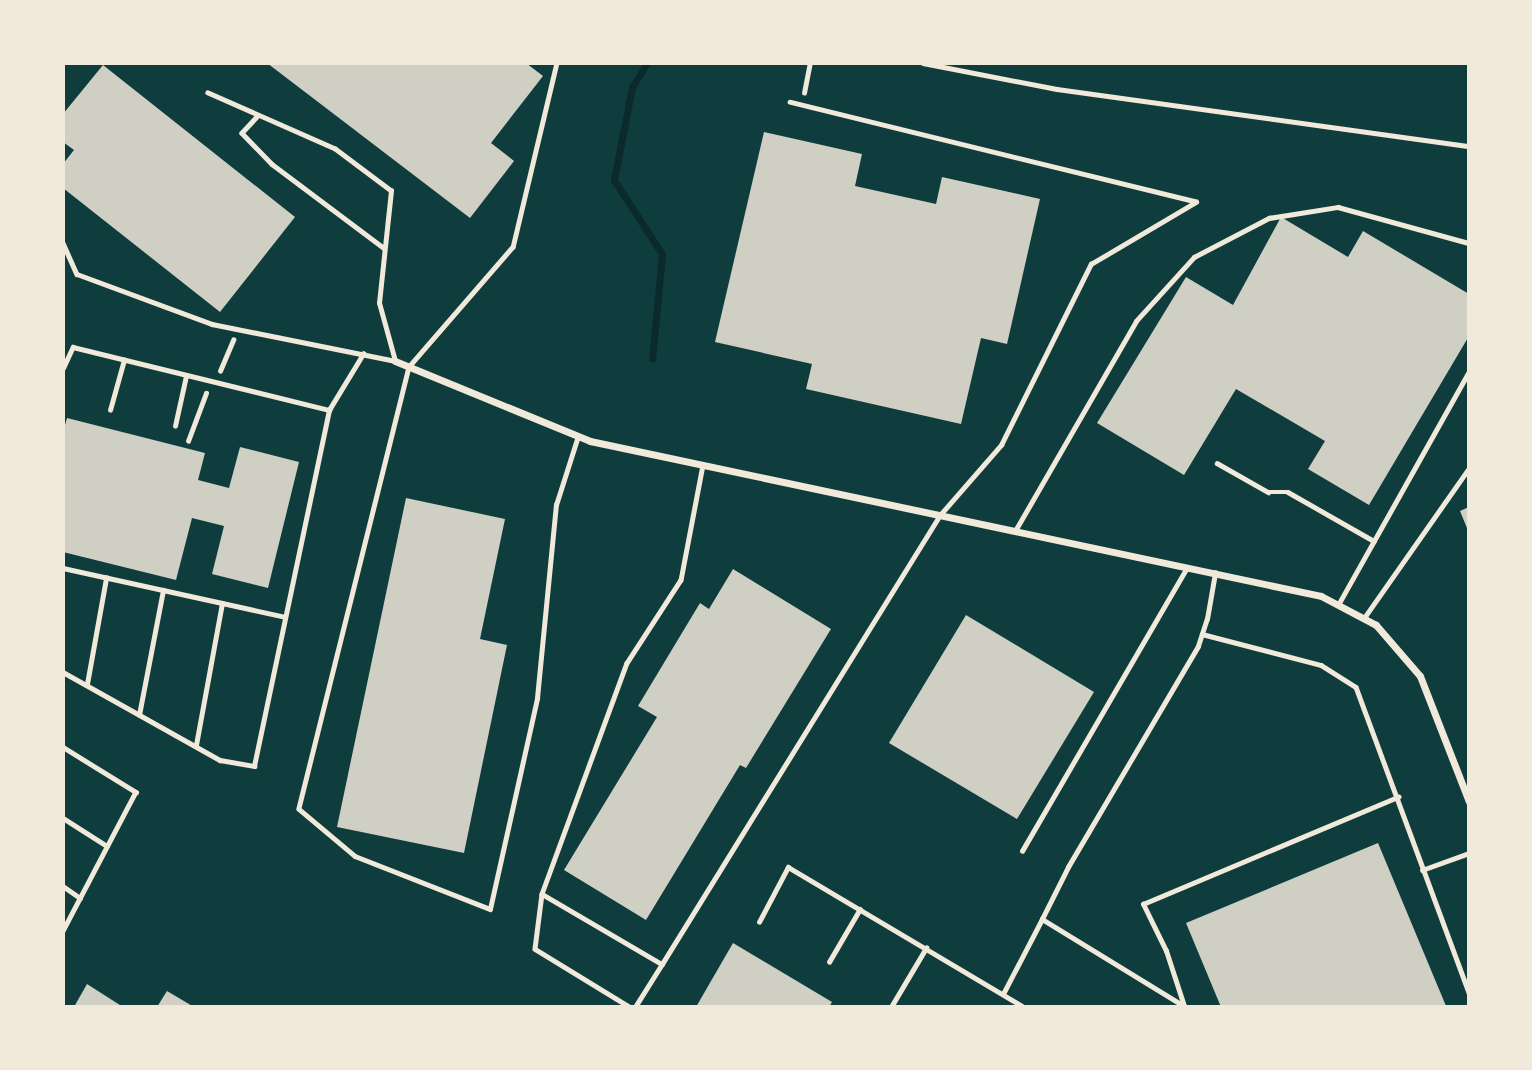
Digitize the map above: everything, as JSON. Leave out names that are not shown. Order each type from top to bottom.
[{"type":"street","points":[[395,361],[578,436],[1321,596],[1376,625],[1420,676],[1469,802]]},
{"type":"lane","points":[[557,63],[513,247],[409,367],[299,808],[355,856],[491,909],[537,698],[556,505],[578,436]]},
{"type":"lane","points":[[63,243],[77,274],[212,324],[395,361],[379,303],[391,191],[335,149],[208,93]]},
{"type":"lane","points":[[635,1007],[940,515],[1001,445],[1091,264],[1196,202],[790,102]]},
{"type":"lane","points":[[257,116],[242,133],[272,164],[384,249]]},
{"type":"lane","points":[[1015,531],[1136,321],[1194,257],[1269,218],[1338,207],[1469,243]]},
{"type":"lane","points":[[63,368],[73,347],[329,410]]},
{"type":"lane","points":[[63,673],[220,760],[254,766],[329,410],[363,354]]},
{"type":"lane","points":[[110,410],[124,360]]},
{"type":"lane","points":[[1338,606],[1469,372]]},
{"type":"lane","points":[[175,426],[187,375]]},
{"type":"lane","points":[[1217,463],[1268,492],[1288,492],[1374,541]]},
{"type":"lane","points":[[629,1007],[535,949],[542,894],[627,663],[681,580],[703,465]]},
{"type":"lane","points":[[1363,619],[1469,468]]},
{"type":"lane","points":[[63,568],[285,617]]},
{"type":"lane","points":[[1023,851],[1187,568]]},
{"type":"lane","points":[[1003,994],[1042,919],[1202,634],[1215,573]]},
{"type":"lane","points":[[87,684],[106,577]]},
{"type":"lane","points":[[139,715],[163,590]]},
{"type":"lane","points":[[196,745],[222,603]]},
{"type":"lane","points":[[1202,634],[1321,665],[1356,687],[1469,993]]},
{"type":"lane","points":[[63,747],[136,792],[63,931]]},
{"type":"lane","points":[[1185,1006],[1166,951],[1143,904],[1398,797]]},
{"type":"lane","points":[[63,818],[107,846]]},
{"type":"lane","points":[[1422,870],[1469,853]]},
{"type":"lane","points":[[760,922],[788,867],[1024,1007]]},
{"type":"lane","points":[[63,886],[80,898]]},
{"type":"lane","points":[[542,894],[662,964]]},
{"type":"lane","points":[[829,962],[860,909]]},
{"type":"lane","points":[[1042,919],[1185,1006]]},
{"type":"lane","points":[[891,1007],[926,948]]},
{"type":"path","points":[[802,104],[810,63]]},
{"type":"path","points":[[923,63],[1057,89],[1469,146]]},
{"type":"building","points":[[267,63],[526,63],[543,76],[491,143],[514,161],[470,218]]},
{"type":"building","points":[[103,65],[295,217],[220,312],[63,188],[63,164],[74,150],[63,142],[63,114]]},
{"type":"building","points":[[764,132],[862,154],[855,186],[936,204],[942,177],[1040,199],[1007,344],[981,338],[961,424],[806,389],[812,364],[715,342]]},
{"type":"building","points":[[1281,217],[1348,257],[1363,231],[1469,294],[1469,336],[1369,505],[1308,469],[1325,441],[1236,389],[1184,475],[1097,423],[1186,277],[1233,305]]},
{"type":"building","points":[[67,418],[205,453],[198,480],[229,488],[240,447],[299,462],[268,588],[212,574],[224,526],[192,518],[176,580],[63,552],[63,432]]},
{"type":"building","points":[[406,498],[505,519],[480,639],[507,645],[464,853],[337,827]]},
{"type":"building","points":[[1469,507],[1469,533],[1460,511]]},
{"type":"building","points":[[733,569],[831,629],[746,768],[740,765],[646,920],[564,870],[657,717],[638,706],[700,603],[709,609]]},
{"type":"building","points":[[966,615],[1094,692],[1017,819],[889,743]]},
{"type":"building","points":[[1378,843],[1446,1006],[1221,1007],[1186,923]]},
{"type":"building","points":[[733,943],[832,1002],[829,1007],[696,1007]]},
{"type":"building","points":[[87,984],[123,1007],[74,1007]]},
{"type":"building","points":[[167,991],[194,1007],[157,1007]]},
{"type":"waterway","points":[[647,63],[632,87],[614,180],[662,254],[652,359]]}]
